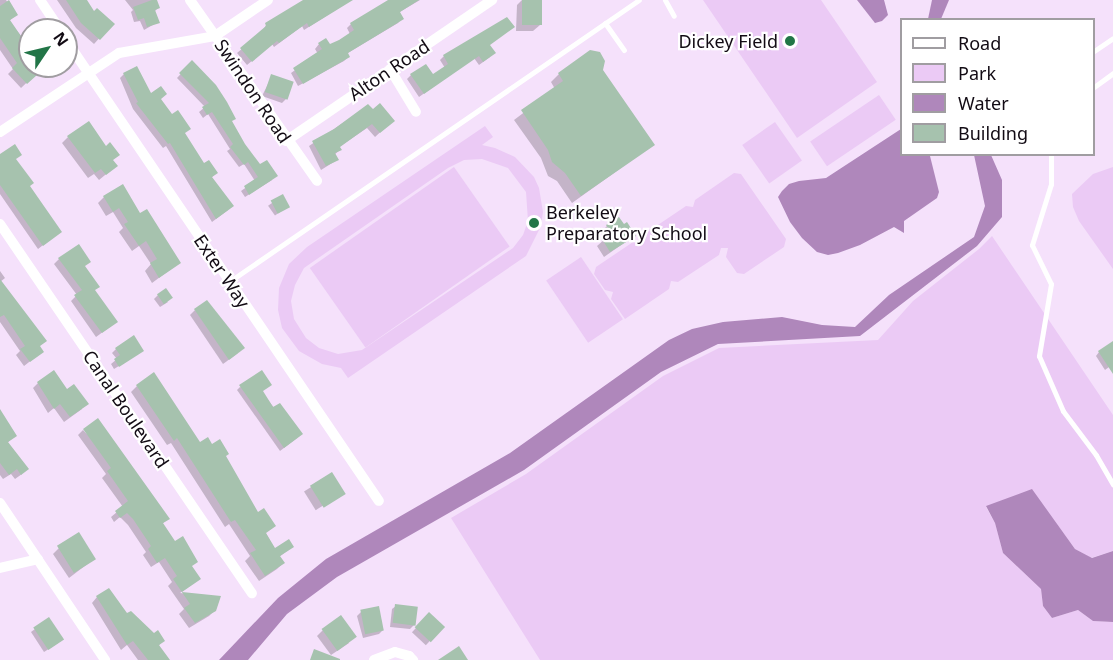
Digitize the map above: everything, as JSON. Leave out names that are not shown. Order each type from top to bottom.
[{"type":"street","points":[[40,0],[52,18]]},
{"type":"street","name":"Swindon Road","points":[[190,0],[286,141],[317,181]]},
{"type":"street","points":[[0,132],[119,53],[215,36],[268,0]]},
{"type":"street","name":"Alton Road","points":[[286,141],[492,0]]},
{"type":"street","name":"Exter Way","points":[[78,57],[379,501]]},
{"type":"street","points":[[390,69],[416,112]]},
{"type":"street","name":"Canal Boulevard","points":[[0,224],[252,593]]},
{"type":"street","points":[[0,503],[105,660]]},
{"type":"street","points":[[0,568],[38,559]]},
{"type":"street","points":[[374,660],[395,652],[409,656],[413,660]]},
{"type":"lane","points":[[229,282],[639,0]]},
{"type":"lane","points":[[665,0],[674,16]]},
{"type":"lane","points":[[605,23],[624,50]]},
{"type":"lane","points":[[1095,50],[1113,38]]},
{"type":"lane","points":[[1095,86],[1113,73]]},
{"type":"lane","points":[[1052,156],[1051,184],[1032,245],[1051,284],[1039,356],[1064,411],[1096,454],[1113,485]]},
{"type":"green space","name":"Dickey Field","points":[[703,0],[821,0],[877,82],[797,138]]},
{"type":"green space","points":[[879,95],[896,120],[827,166],[810,141]]},
{"type":"green space","points":[[775,122],[802,161],[769,183],[742,145]]},
{"type":"green space","points":[[485,126],[493,137],[482,145],[515,157],[534,177],[539,188],[543,212],[541,226],[526,256],[348,378],[341,368],[322,364],[299,351],[282,328],[278,310],[279,288],[289,264],[307,247]],"holes":[[[482,159],[508,168],[526,192],[528,221],[523,235],[513,248],[362,350],[338,354],[319,348],[306,338],[294,319],[291,301],[295,285],[304,268],[448,168],[464,160]]]},
{"type":"green space","points":[[454,167],[510,246],[365,347],[310,268]]},
{"type":"green space","points":[[1113,167],[1113,269],[1079,221],[1073,207],[1072,194],[1093,174]]},
{"type":"green space","points":[[734,173],[741,174],[786,239],[784,247],[744,274],[737,273],[726,257],[728,248],[721,248],[719,255],[678,282],[671,281],[669,289],[625,319],[611,299],[613,292],[605,290],[594,274],[596,267],[636,240],[643,241],[646,233],[686,206],[693,207],[695,200]]},
{"type":"green space","points":[[992,236],[1113,415],[1113,551],[1091,558],[1075,549],[1032,490],[986,507],[995,523],[1003,553],[1041,589],[1043,606],[1052,618],[1078,610],[1093,621],[1113,622],[1113,660],[540,660],[451,518],[526,474],[663,376],[719,348],[878,340],[913,301]]},
{"type":"green space","points":[[581,257],[623,319],[588,343],[546,280]]},
{"type":"water","points":[[857,0],[884,0],[888,15],[882,21],[875,23]]},
{"type":"water","points":[[932,0],[949,0],[941,18],[928,18]]},
{"type":"water","points":[[900,130],[900,156],[930,156],[939,192],[937,198],[904,221],[904,233],[894,227],[860,245],[828,255],[817,252],[802,238],[790,222],[778,197],[789,184],[826,178]]},
{"type":"water","points":[[974,156],[991,156],[1002,180],[1002,217],[977,246],[860,336],[718,344],[661,372],[524,470],[337,577],[287,614],[248,660],[219,660],[278,598],[326,559],[510,453],[669,340],[692,329],[723,322],[782,317],[822,325],[855,327],[889,295],[974,237],[985,206]]},
{"type":"water","points":[[1032,489],[1075,549],[1092,558],[1113,551],[1113,622],[1093,621],[1078,610],[1052,618],[1043,606],[1041,589],[1003,553],[995,523],[986,506]]},
{"type":"building","points":[[9,0],[18,15],[10,20],[18,32],[18,74],[12,68],[17,63],[0,38],[0,6]]},
{"type":"building","points":[[66,0],[87,0],[94,11],[97,8],[115,24],[100,40],[78,18]]},
{"type":"building","points":[[157,0],[160,8],[155,10],[160,23],[147,27],[144,18],[138,20],[133,7]]},
{"type":"building","points":[[303,0],[353,0],[309,27],[307,23],[279,43],[277,41],[252,62],[240,48],[266,26],[265,23]]},
{"type":"building","points":[[388,0],[419,0],[400,12],[404,19],[348,53],[350,57],[303,84],[293,68],[322,49],[318,43],[326,38],[330,44],[339,40],[354,30],[350,23]]},
{"type":"building","points":[[522,0],[542,0],[542,25],[522,25]]},
{"type":"building","points":[[507,17],[515,27],[490,45],[496,53],[483,62],[479,56],[424,94],[410,74],[426,64],[433,74],[448,64],[443,55]]},
{"type":"building","points":[[590,50],[600,52],[605,61],[603,70],[655,145],[581,196],[565,173],[552,162],[548,150],[521,110],[563,81],[558,73]]},
{"type":"building","points":[[192,60],[216,85],[227,102],[236,119],[232,121],[245,144],[260,164],[267,160],[278,176],[249,195],[244,186],[258,177],[248,162],[244,165],[230,147],[233,144],[212,112],[207,115],[202,107],[209,103],[179,73]]},
{"type":"building","points":[[137,66],[151,93],[161,86],[167,94],[161,99],[172,114],[178,110],[191,129],[185,133],[204,163],[209,160],[218,173],[212,177],[234,206],[216,219],[170,143],[168,144],[136,103],[138,102],[123,73]]},
{"type":"building","points":[[271,74],[294,82],[288,100],[265,92]]},
{"type":"building","points":[[21,78],[34,78],[27,84]]},
{"type":"building","points":[[380,103],[395,121],[380,133],[372,124],[340,147],[342,150],[335,153],[339,160],[326,166],[312,141],[334,129],[368,104],[373,109]]},
{"type":"building","points":[[89,121],[106,146],[110,142],[120,155],[113,160],[118,166],[106,175],[101,169],[95,173],[67,136]]},
{"type":"building","points":[[15,144],[22,155],[16,159],[34,183],[30,186],[62,232],[43,246],[0,185],[0,154]]},
{"type":"building","points":[[123,184],[140,213],[147,209],[181,263],[159,278],[150,263],[157,259],[146,241],[139,246],[124,224],[128,222],[119,208],[113,212],[103,196]]},
{"type":"building","points":[[283,194],[290,207],[278,214],[271,201]]},
{"type":"building","points":[[619,217],[624,224],[627,222],[636,236],[610,252],[602,239],[611,233],[606,225]]},
{"type":"building","points":[[79,244],[91,262],[85,266],[100,287],[95,290],[118,322],[102,333],[74,295],[82,290],[58,258]]},
{"type":"building","points":[[0,279],[47,341],[40,346],[44,352],[30,362],[20,349],[25,346],[4,315],[0,317]]},
{"type":"building","points":[[166,288],[173,298],[164,304],[157,294]]},
{"type":"building","points":[[207,300],[245,348],[229,360],[194,309]]},
{"type":"building","points":[[134,335],[144,351],[119,367],[114,359],[120,355],[115,348]]},
{"type":"building","points":[[1113,341],[1113,374],[1098,351]]},
{"type":"building","points":[[54,370],[67,389],[74,384],[89,404],[70,417],[60,404],[54,409],[37,382]]},
{"type":"building","points":[[262,370],[272,385],[263,391],[273,407],[280,403],[303,434],[284,448],[239,385]]},
{"type":"building","points":[[154,372],[200,442],[208,437],[212,444],[220,439],[229,454],[226,456],[258,512],[264,508],[276,526],[266,533],[275,548],[289,539],[294,547],[280,556],[285,563],[265,576],[250,553],[256,550],[235,520],[231,522],[177,438],[174,441],[136,385]]},
{"type":"building","points":[[0,409],[17,436],[8,442],[29,469],[21,475],[17,469],[9,475],[0,463]]},
{"type":"building","points":[[98,418],[170,519],[163,523],[175,541],[183,536],[198,562],[192,566],[201,579],[182,592],[221,596],[216,611],[195,623],[184,608],[190,604],[173,579],[177,576],[165,558],[157,563],[148,549],[151,546],[133,519],[127,513],[120,518],[115,511],[128,501],[107,471],[111,468],[83,429]]},
{"type":"building","points":[[332,472],[346,494],[324,508],[310,486]]},
{"type":"building","points":[[79,532],[96,559],[74,573],[57,546]]},
{"type":"building","points":[[109,588],[127,613],[131,611],[154,633],[158,630],[165,641],[159,645],[170,660],[148,660],[133,641],[127,645],[96,596]]},
{"type":"building","points":[[395,604],[418,607],[416,626],[393,623]]},
{"type":"building","points":[[379,606],[384,631],[365,634],[360,610]]},
{"type":"building","points":[[429,612],[445,627],[431,642],[415,627]]},
{"type":"building","points":[[341,615],[357,637],[337,651],[322,629]]},
{"type":"building","points":[[49,617],[64,639],[48,650],[33,628]]},
{"type":"building","points":[[459,646],[468,660],[438,660]]},
{"type":"building","points":[[314,649],[340,659],[340,660],[310,660]]},
{"type":"place","name":"Dickey Field","points":[[790,41]]},
{"type":"place","name":"Berkeley Preparatory School","points":[[534,223]]}]
